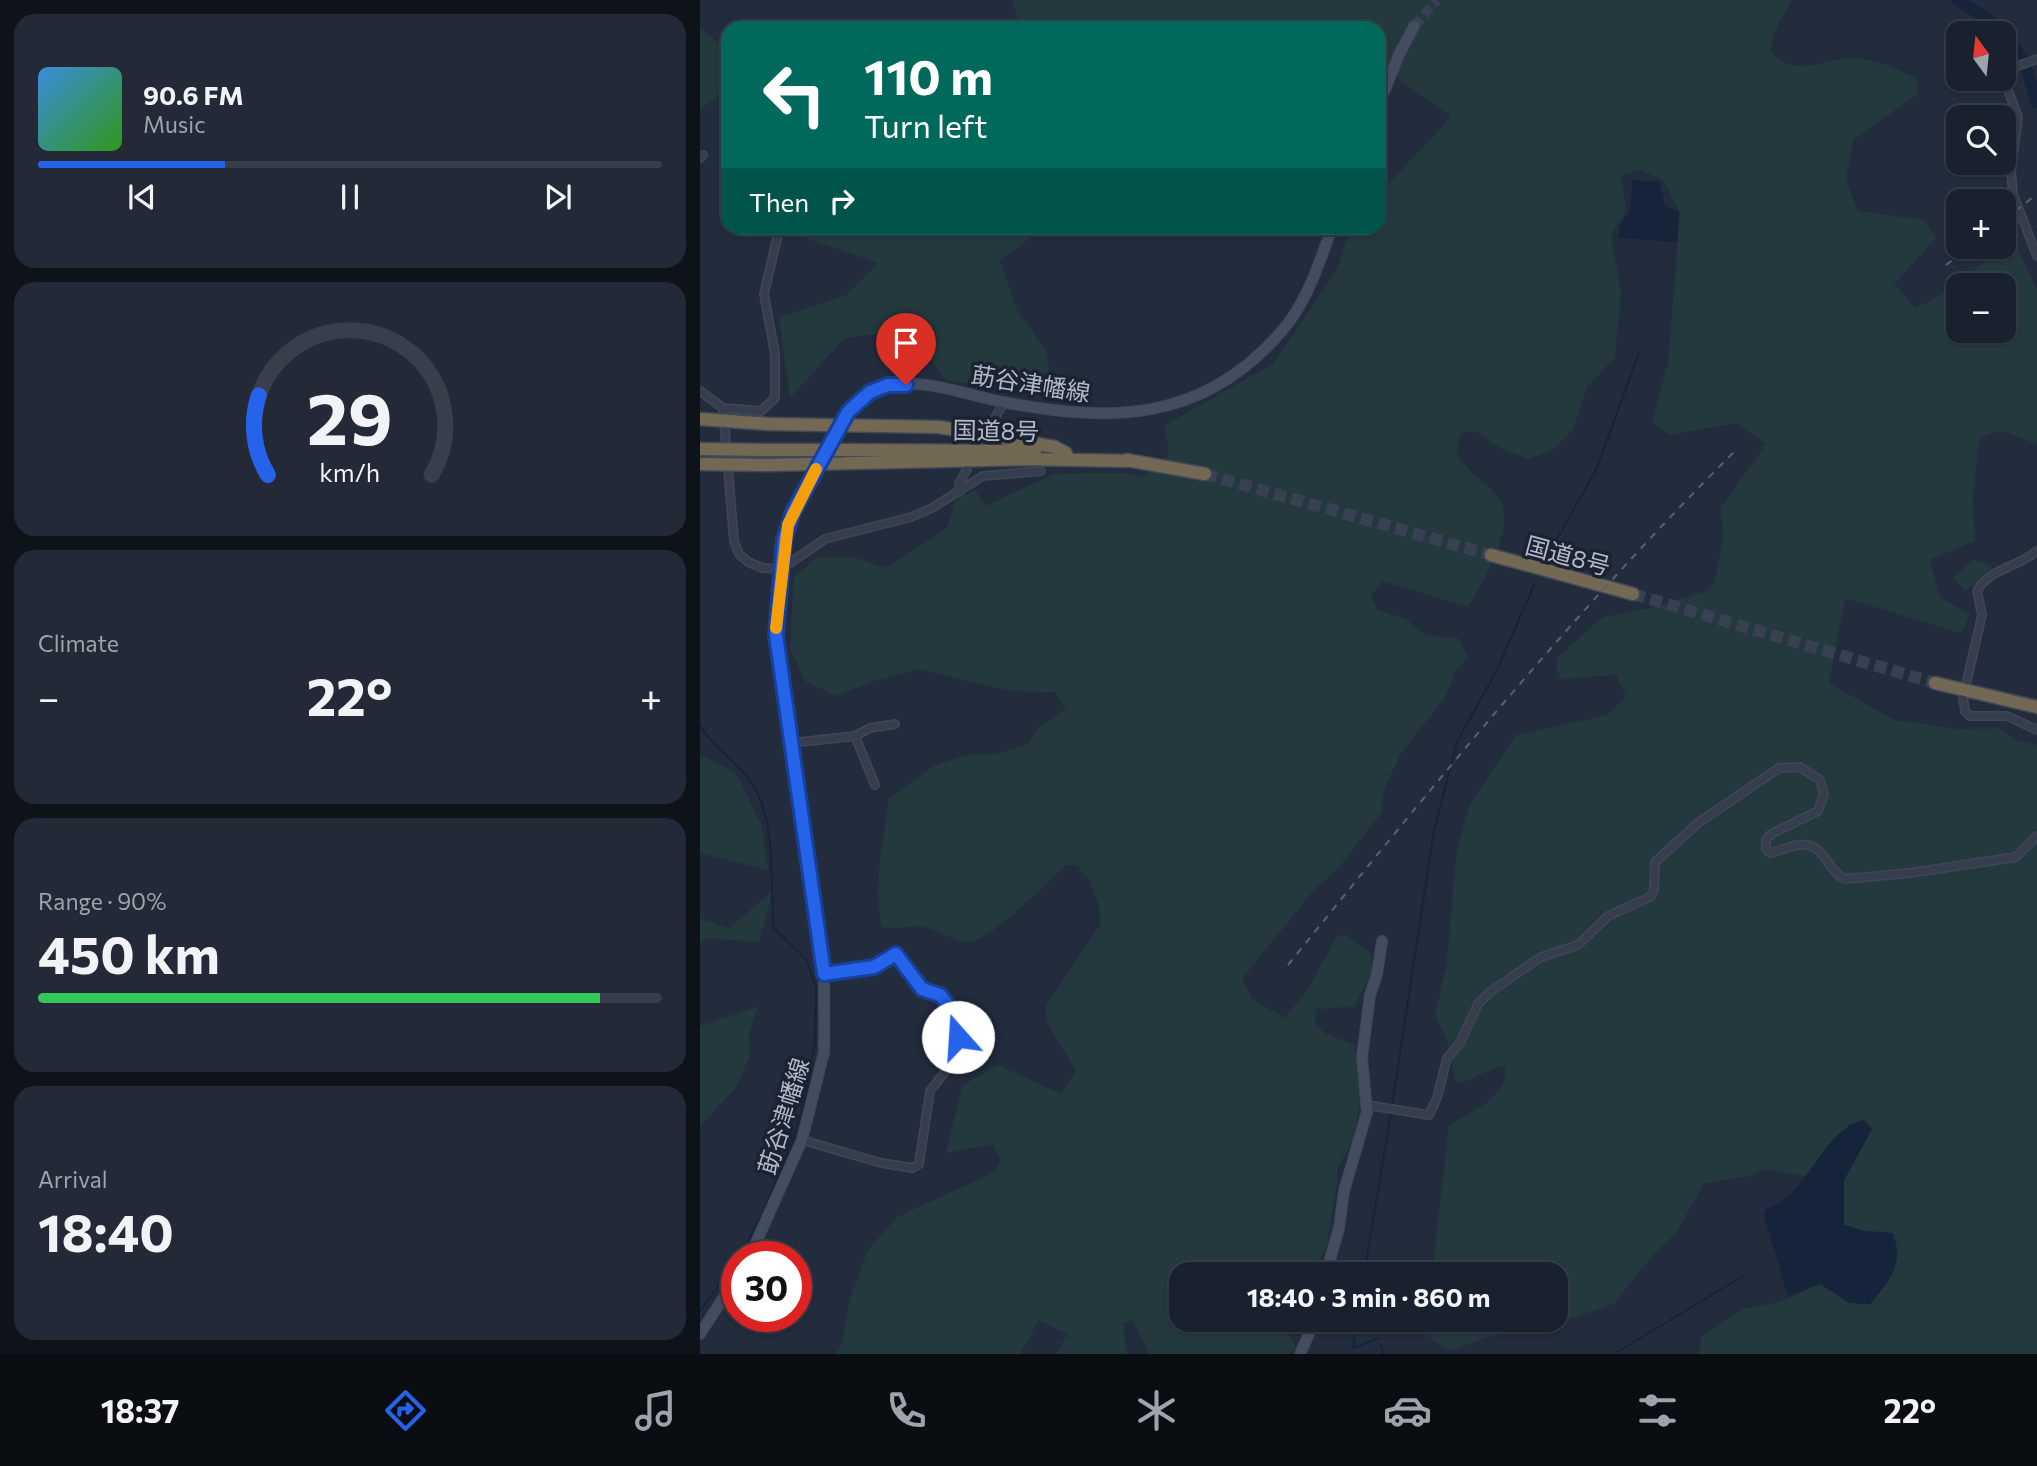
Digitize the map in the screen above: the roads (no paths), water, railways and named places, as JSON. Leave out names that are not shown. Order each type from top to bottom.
[{"type":"highway","points":[[700,419],[769,424],[939,427],[1055,447],[1066,453]]},
{"type":"highway","name":"国道8号","points":[[700,449],[1066,453],[1132,460],[1205,474]]},
{"type":"highway","points":[[700,464],[818,466],[1013,459],[1132,460]]},
{"type":"highway","name":"国道8号","points":[[1491,555],[1633,594]]},
{"type":"highway","points":[[1935,683],[2037,708]]},
{"type":"main road","points":[[1386,87],[1414,26]]},
{"type":"main road","name":"莇谷津幡線","points":[[757,1241],[802,1140],[824,1052],[824,974],[776,635],[781,569],[788,525],[841,425],[858,402],[870,392],[888,385],[926,387],[1061,413],[1103,415],[1140,412],[1208,391],[1244,368],[1283,331],[1311,284],[1329,235]]},
{"type":"main road","points":[[1329,1262],[1348,1175],[1363,1135],[1367,1105],[1362,1057],[1370,995],[1377,974],[1382,942]]},
{"type":"main road","points":[[700,1334],[721,1302]]},
{"type":"main road","points":[[1300,1354],[1310,1332]]},
{"type":"street","points":[[2016,66],[2037,59]]},
{"type":"street","points":[[2008,91],[2018,117],[2011,172],[2013,194],[2037,256]]},
{"type":"street","points":[[700,391],[723,408],[761,411],[775,398],[775,354],[764,294],[778,235]]},
{"type":"street","points":[[992,423],[1004,402]]},
{"type":"street","points":[[723,408],[734,541],[739,554],[748,562],[764,568],[781,569],[825,539],[911,517],[960,492],[983,476],[1041,471]]},
{"type":"street","points":[[960,492],[959,484],[967,469]]},
{"type":"street","points":[[1968,680],[1982,615],[1977,592],[1987,578],[2025,560],[2037,551]]},
{"type":"street","points":[[1963,697],[1965,711],[1970,716],[2007,716],[2037,730]]},
{"type":"street","points":[[791,743],[855,736],[870,728],[895,724]]},
{"type":"street","points":[[855,736],[875,785]]},
{"type":"street","points":[[1367,1105],[1429,1115],[1437,1098],[1447,1058],[1460,1043],[1478,1004],[1490,992],[1541,957],[1578,945],[1608,916],[1650,897],[1654,890],[1655,862],[1663,853],[1707,816],[1779,768],[1800,767],[1809,771],[1820,780],[1824,794],[1813,815],[1771,834],[1766,840],[1766,849],[1770,853],[1798,845],[1810,846],[1822,851],[1837,876],[1845,879],[1910,873],[2016,857],[2037,836]]},
{"type":"street","points":[[802,1140],[881,1163],[913,1168],[919,1164],[923,1149],[930,1091],[951,1064],[958,1037],[956,1020],[949,1006],[940,995],[922,989],[896,954],[874,967],[824,974]]},
{"type":"water","points":[[1633,180],[1660,182],[1665,206],[1679,212],[1677,242],[1619,238],[1620,225],[1630,211]]},
{"type":"water","points":[[1864,1120],[1872,1129],[1844,1180],[1844,1225],[1865,1231],[1892,1233],[1897,1254],[1893,1271],[1870,1304],[1850,1303],[1820,1284],[1788,1296],[1764,1216],[1766,1209],[1781,1202],[1794,1191],[1836,1136],[1849,1126]]},
{"type":"waterway","points":[[1958,0],[1991,21]]},
{"type":"waterway","points":[[2016,51],[2023,59],[2037,102]]},
{"type":"waterway","points":[[1552,548],[1596,470],[1640,350]]},
{"type":"waterway","points":[[1392,1106],[1434,830],[1457,742],[1498,668],[1534,585]]},
{"type":"waterway","points":[[700,725],[756,790],[767,821],[774,928],[806,959],[816,987],[815,1041],[807,1091],[793,1140],[762,1216],[748,1241]]},
{"type":"waterway","points":[[1366,1262],[1391,1112]]},
{"type":"waterway","points":[[1614,1354],[1743,1276]]},
{"type":"waterway","points":[[700,1311],[721,1283]]},
{"type":"waterway","points":[[1355,1332],[1353,1348],[1379,1338]]},
{"type":"waterway","points":[[1381,1345],[1383,1354]]},
{"type":"tunnel","points":[[1414,26],[1437,0]]},
{"type":"tunnel","points":[[976,453],[992,423]]},
{"type":"tunnel","points":[[1205,474],[1491,555]]},
{"type":"tunnel","points":[[1633,594],[1935,683]]},
{"type":"railway","points":[[2016,211],[2037,194]]},
{"type":"railway","points":[[1946,265],[1954,259]]},
{"type":"railway","points":[[1288,965],[1450,767],[1561,637],[1676,511],[1736,450]]}]
